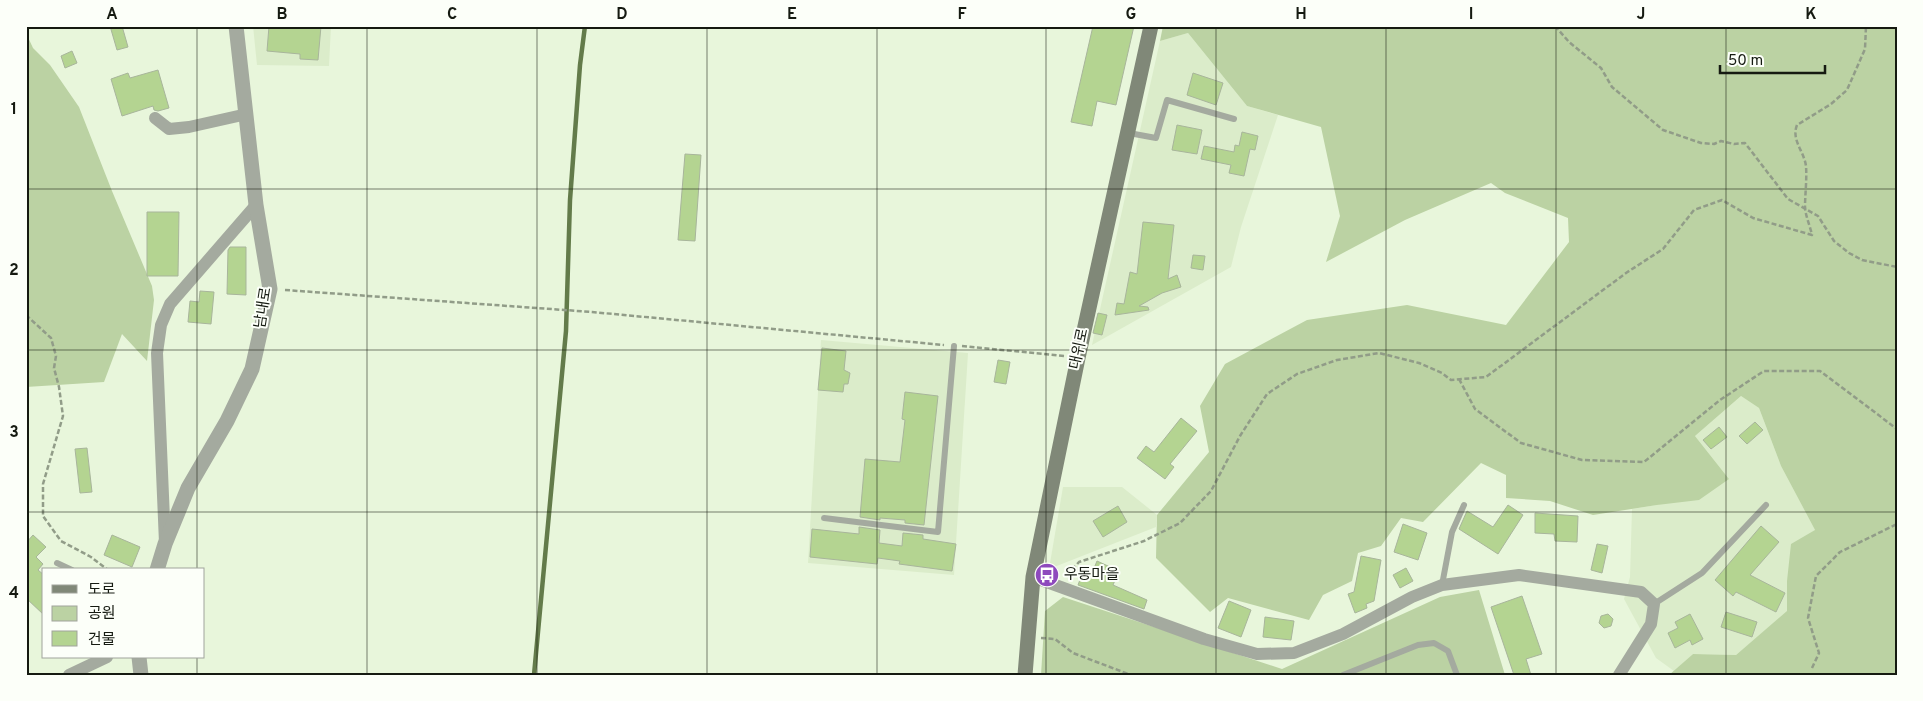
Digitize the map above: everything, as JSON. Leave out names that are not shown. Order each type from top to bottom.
[{"type":"main road","name":"대위로","points":[[1025,675],[1033,577],[1078,358],[1151,26]]},
{"type":"street","name":"남내로","points":[[158,568],[165,544],[188,488],[227,421],[252,369],[270,289],[256,205],[236,26]]},
{"type":"street","points":[[155,118],[169,129],[189,127],[247,114]]},
{"type":"street","points":[[165,544],[157,354],[162,326],[170,304],[256,205]]},
{"type":"street","points":[[1033,577],[1204,639],[1257,654],[1294,653],[1343,634],[1412,597],[1442,584],[1519,576],[1641,592],[1654,604],[1651,624],[1619,675]]},
{"type":"street","points":[[69,675],[105,658]]},
{"type":"street","points":[[139,658],[141,675]]},
{"type":"lane","points":[[1128,132],[1156,138],[1167,100],[1234,119]]},
{"type":"lane","points":[[824,518],[938,532],[954,346]]},
{"type":"lane","points":[[1442,584],[1452,532],[1464,504]]},
{"type":"lane","points":[[1654,604],[1702,574],[1766,505]]},
{"type":"lane","points":[[57,563],[68,568]]},
{"type":"lane","points":[[1343,675],[1418,645],[1434,643],[1448,651],[1457,675]]},
{"type":"path","points":[[1555,26],[1569,42],[1601,68],[1612,87],[1663,130],[1701,143],[1714,144],[1722,141],[1744,144],[1788,199],[1818,216],[1834,241],[1848,253],[1862,260],[1897,267]]},
{"type":"path","points":[[1056,584],[1080,562],[1144,541],[1180,523],[1211,490],[1240,436],[1267,394],[1297,374],[1337,360],[1379,353],[1419,363],[1442,373],[1451,380],[1486,377],[1626,272],[1663,249],[1694,210],[1722,200],[1753,218],[1812,235],[1805,209],[1807,195],[1806,164],[1794,132],[1797,125],[1831,104],[1847,90],[1865,49],[1866,26]]},
{"type":"path","points":[[270,289],[561,309],[1078,358]]},
{"type":"path","points":[[26,315],[51,338],[56,356],[54,368],[63,416],[42,484],[43,516],[61,541],[91,557],[105,568]]},
{"type":"path","points":[[1459,379],[1475,409],[1521,443],[1582,460],[1644,462],[1720,400],[1764,371],[1820,371],[1897,429]]},
{"type":"path","points":[[1812,668],[1818,653],[1808,618],[1816,576],[1840,552],[1897,524]]},
{"type":"path","points":[[1027,636],[1055,639],[1073,653],[1131,675]]},
{"type":"shaded area","points":[[253,26],[331,26],[329,66],[257,65]]},
{"type":"shaded area","points":[[1188,33],[1247,106],[1278,115],[1241,227],[1231,267],[1092,345],[1160,41]]},
{"type":"shaded area","points":[[821,340],[968,353],[954,575],[808,563]]},
{"type":"shaded area","points":[[1741,396],[1759,408],[1781,466],[1815,530],[1787,581],[1788,611],[1736,655],[1693,654],[1674,671],[1656,658],[1624,599],[1630,577],[1632,509],[1657,505],[1729,479],[1695,436]]},
{"type":"shaded area","points":[[1063,487],[1122,487],[1157,515],[1156,527],[1049,569]]},
{"type":"green space","points":[[1163,26],[1897,26],[1897,675],[1669,675],[1693,654],[1736,655],[1787,611],[1787,581],[1791,544],[1815,530],[1781,466],[1759,408],[1741,396],[1695,436],[1729,479],[1699,500],[1593,515],[1550,501],[1506,498],[1506,475],[1481,463],[1423,522],[1401,518],[1381,546],[1358,553],[1352,581],[1323,595],[1309,620],[1228,598],[1210,612],[1156,558],[1157,515],[1209,452],[1200,406],[1225,364],[1307,320],[1407,305],[1506,325],[1569,242],[1568,218],[1505,193],[1491,183],[1405,220],[1326,262],[1340,216],[1321,127],[1247,106],[1188,33],[1160,41]]},
{"type":"green space","points":[[26,33],[33,48],[50,65],[79,107],[152,286],[154,300],[147,361],[122,334],[104,382],[26,387]]},
{"type":"green space","points":[[1479,590],[1505,675],[1041,675],[1045,611],[1063,597],[1282,669],[1440,597]]},
{"type":"building","points":[[110,26],[122,26],[128,47],[117,50]]},
{"type":"building","points":[[269,26],[321,26],[318,60],[300,59],[300,54],[267,51]]},
{"type":"building","points":[[1093,26],[1134,26],[1116,105],[1097,101],[1092,126],[1071,122]]},
{"type":"building","points":[[72,51],[77,63],[65,68],[61,56]]},
{"type":"building","points":[[158,70],[169,108],[158,111],[154,110],[153,106],[122,116],[111,79],[128,73],[130,78]]},
{"type":"building","points":[[1193,73],[1223,83],[1216,105],[1187,95]]},
{"type":"building","points":[[1177,125],[1202,130],[1197,154],[1172,150]]},
{"type":"building","points":[[1242,132],[1258,136],[1255,150],[1250,149],[1244,176],[1229,173],[1231,165],[1201,159],[1204,146],[1234,152],[1235,145],[1239,146]]},
{"type":"building","points":[[685,154],[701,155],[695,241],[678,240]]},
{"type":"building","points":[[147,212],[179,212],[178,276],[147,276]]},
{"type":"building","points":[[1143,222],[1174,225],[1168,279],[1177,275],[1181,287],[1162,293],[1139,306],[1148,307],[1149,310],[1115,315],[1117,303],[1124,304],[1130,272],[1137,274]]},
{"type":"building","points":[[230,247],[246,247],[246,295],[227,294],[228,250]]},
{"type":"building","points":[[1193,255],[1205,256],[1203,270],[1191,268]]},
{"type":"building","points":[[200,291],[214,292],[211,324],[188,322],[190,301],[199,302]]},
{"type":"building","points":[[1098,313],[1107,315],[1102,335],[1093,333]]},
{"type":"building","points":[[822,348],[846,351],[844,370],[850,373],[848,384],[844,384],[843,392],[818,390]]},
{"type":"building","points":[[998,360],[1010,362],[1006,384],[994,382]]},
{"type":"building","points":[[905,392],[938,396],[924,525],[905,523],[905,520],[880,518],[880,520],[860,517],[865,459],[900,462],[905,420],[902,419]]},
{"type":"building","points":[[1181,418],[1197,431],[1170,464],[1174,467],[1165,479],[1137,458],[1146,446],[1154,452]]},
{"type":"building","points":[[1755,422],[1763,430],[1747,444],[1739,436]]},
{"type":"building","points":[[1719,427],[1727,437],[1711,449],[1703,440]]},
{"type":"building","points":[[87,448],[92,492],[80,493],[75,449]]},
{"type":"building","points":[[1508,505],[1523,515],[1498,554],[1459,529],[1467,511],[1493,527]]},
{"type":"building","points":[[1118,506],[1127,522],[1103,537],[1093,521]]},
{"type":"building","points":[[1535,513],[1578,516],[1577,542],[1555,541],[1554,534],[1535,533]]},
{"type":"building","points":[[1403,524],[1427,533],[1418,560],[1394,552]]},
{"type":"building","points":[[1761,526],[1779,542],[1750,575],[1785,593],[1776,612],[1736,592],[1733,596],[1715,580]]},
{"type":"building","points":[[859,527],[880,530],[879,543],[902,546],[903,533],[923,535],[923,539],[956,544],[952,571],[899,564],[900,561],[878,558],[877,564],[810,557],[812,529],[859,534]]},
{"type":"building","points":[[33,535],[46,547],[36,557],[43,564],[38,570],[42,573],[42,613],[26,598],[26,543]]},
{"type":"building","points":[[112,535],[140,547],[132,567],[104,555]]},
{"type":"building","points":[[1597,544],[1608,546],[1602,573],[1591,570]]},
{"type":"building","points":[[1361,556],[1381,560],[1374,601],[1366,604],[1367,608],[1355,613],[1348,594],[1354,592]]},
{"type":"building","points":[[1097,561],[1119,571],[1113,585],[1147,600],[1144,609],[1078,585],[1084,569],[1092,573]]},
{"type":"building","points":[[1406,568],[1413,581],[1400,588],[1393,575]]},
{"type":"building","points":[[1522,596],[1542,654],[1526,659],[1531,675],[1514,675],[1491,607]]},
{"type":"building","points":[[1229,601],[1251,610],[1241,637],[1218,628]]},
{"type":"building","points":[[1726,612],[1757,622],[1752,637],[1721,627]]},
{"type":"building","points":[[1608,614],[1613,619],[1611,626],[1604,628],[1599,623],[1601,616]]},
{"type":"building","points":[[1690,614],[1703,639],[1692,645],[1690,640],[1675,648],[1668,633],[1678,628],[1675,622]]},
{"type":"building","points":[[1265,617],[1294,621],[1291,640],[1263,637]]},
{"type":"waterway","points":[[534,675],[566,331],[570,200],[580,65],[585,26]]},
{"type":"place","name":"우동마을","points":[[1047,575]]}]
